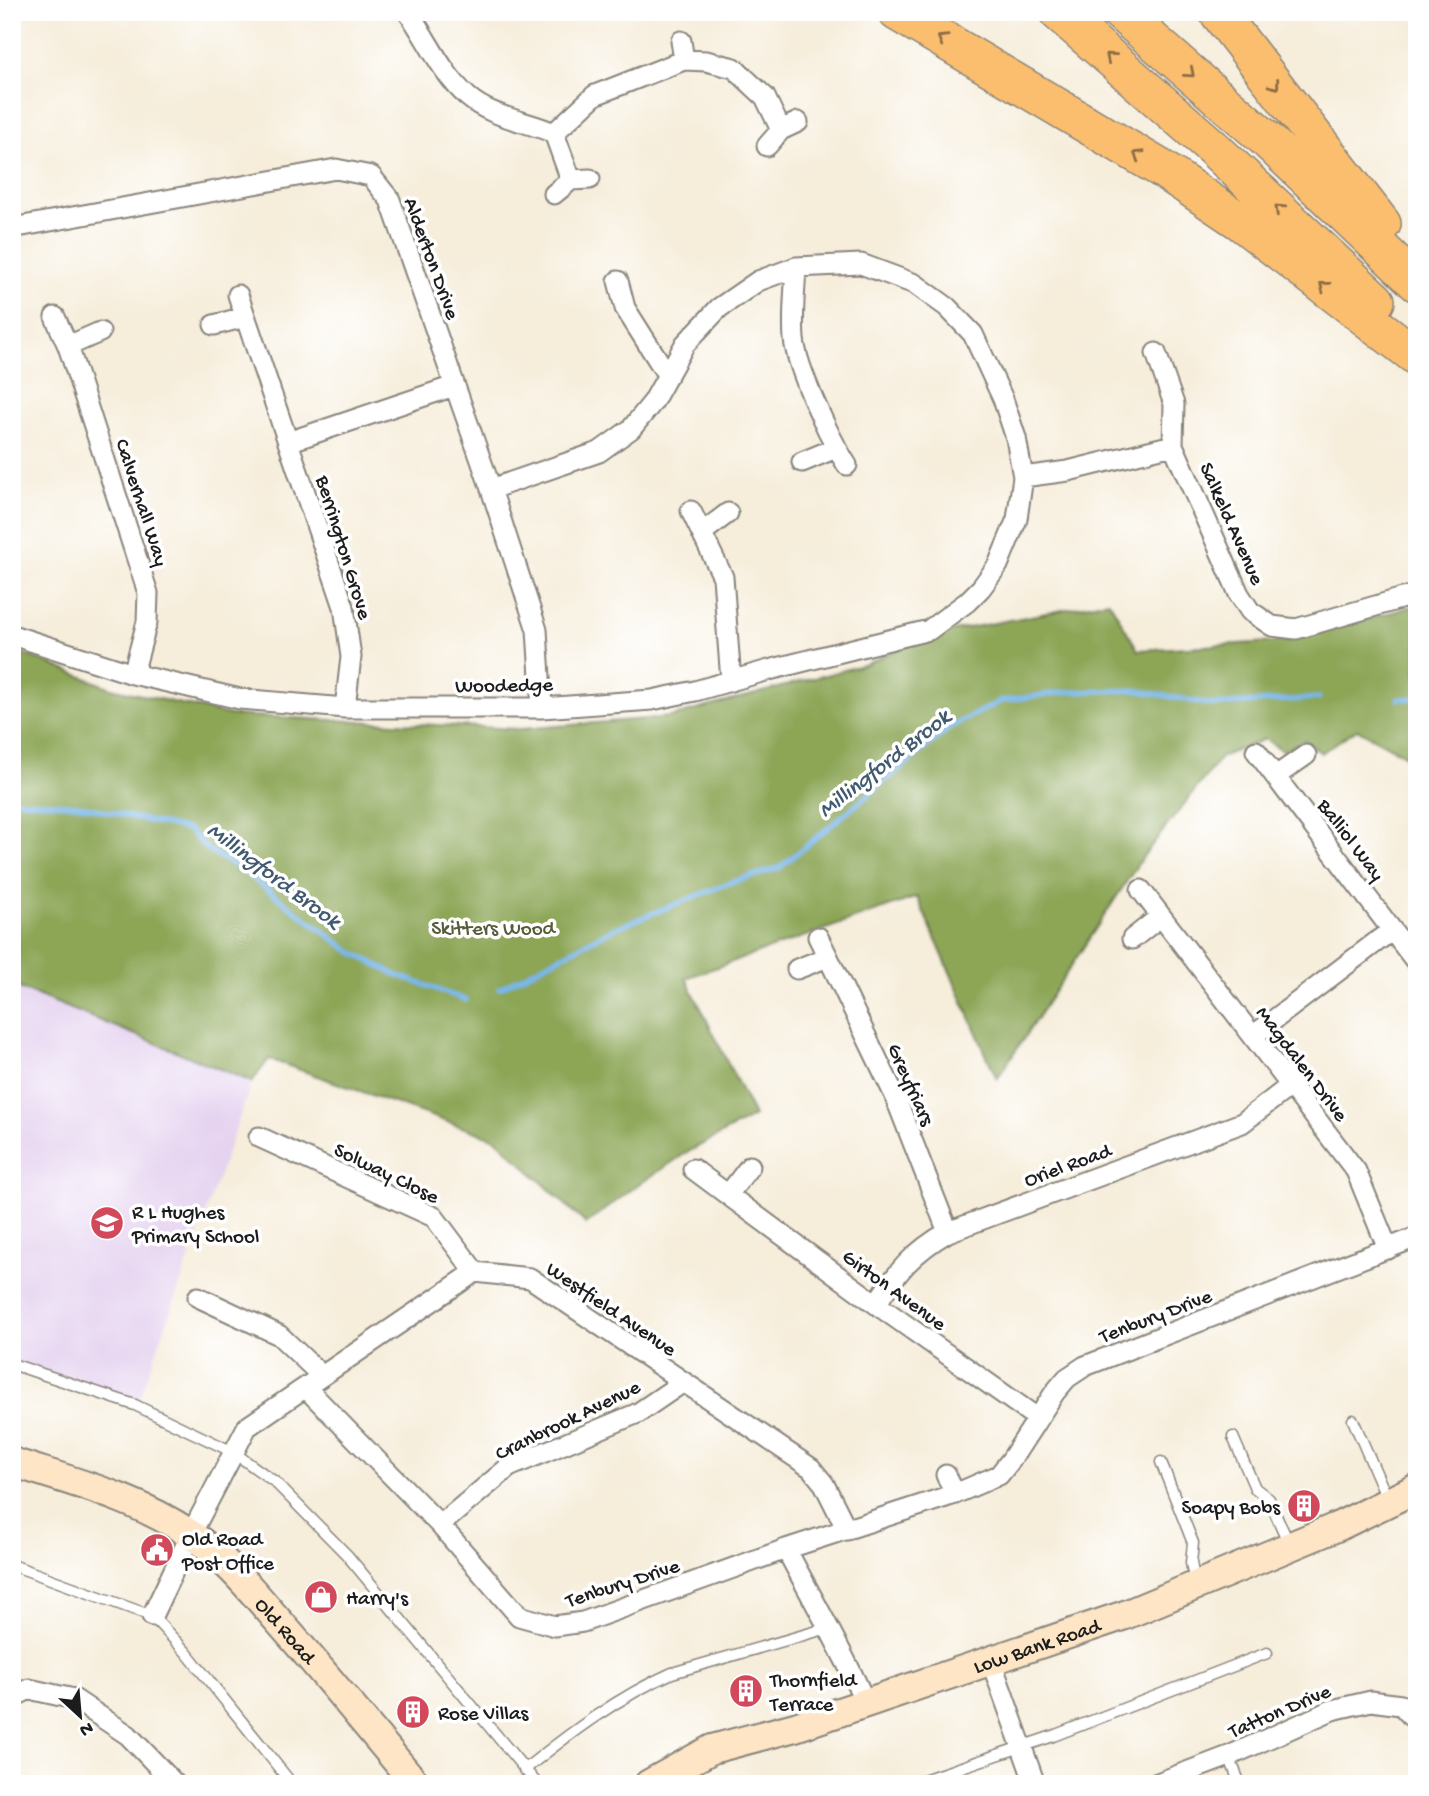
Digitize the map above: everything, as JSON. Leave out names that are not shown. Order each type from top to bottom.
[{"type":"highway","points":[[897,12],[1163,169],[1241,222],[1417,358]]},
{"type":"highway","points":[[1058,12],[1324,249],[1417,341]]},
{"type":"highway","points":[[1120,12],[1266,139],[1417,283]]},
{"type":"highway","points":[[1218,12],[1417,269]]},
{"type":"street","points":[[408,12],[424,33],[442,66],[469,97],[493,111],[554,132],[581,180],[554,194]]},
{"type":"street","points":[[554,132],[595,95],[683,51],[706,61],[734,68],[765,97],[790,126],[766,146]]},
{"type":"street","name":"Alderton Drive","points":[[12,228],[336,169],[371,176],[390,200],[537,629],[542,708]]},
{"type":"street","name":"Woodedge","points":[[12,635],[133,674],[240,699],[345,708],[542,708],[652,700],[929,630],[981,588],[999,565],[1017,519],[1023,477],[1016,438],[1003,400],[973,334],[947,307],[915,284],[861,264],[796,267],[758,281],[719,308],[685,344],[653,402],[631,429],[599,452],[491,489]]},
{"type":"street","points":[[796,267],[794,340],[807,380],[836,448],[848,465]]},
{"type":"street","points":[[618,281],[625,308],[668,376]]},
{"type":"street","name":"Berrington Grove","points":[[237,295],[344,607],[351,657],[345,708]]},
{"type":"street","name":"Calverhall Way","points":[[55,317],[68,346],[148,593],[147,622],[133,674]]},
{"type":"street","points":[[214,325],[245,317]]},
{"type":"street","points":[[68,346],[100,331]]},
{"type":"street","name":"Salkeld Avenue","points":[[1156,353],[1174,404],[1173,445],[1239,594],[1250,611],[1272,626],[1296,629],[1417,594]]},
{"type":"street","points":[[288,442],[454,386]]},
{"type":"street","points":[[1023,477],[1068,471],[1173,445]]},
{"type":"street","points":[[802,462],[836,448]]},
{"type":"street","points":[[691,511],[723,577],[731,681]]},
{"type":"street","points":[[703,532],[728,513]]},
{"type":"street","name":"Balliol Way","points":[[1256,751],[1417,963]]},
{"type":"street","points":[[1276,776],[1306,755]]},
{"type":"street","name":"Magdalen Drive","points":[[1140,890],[1356,1171],[1388,1249]]},
{"type":"street","points":[[1132,939],[1161,916]]},
{"type":"street","points":[[1254,1035],[1392,930]]},
{"type":"street","name":"Greyfriars","points":[[818,937],[894,1094],[948,1232]]},
{"type":"street","points":[[797,969],[828,957]]},
{"type":"street","name":"Oriel Road","points":[[876,1304],[914,1254],[948,1232],[1242,1123],[1290,1087]]},
{"type":"street","name":"Solway Close","points":[[259,1137],[434,1217],[475,1272]]},
{"type":"street","points":[[728,1195],[750,1166]]},
{"type":"street","name":"Girton Avenue","points":[[693,1169],[1037,1418]]},
{"type":"street","name":"Tenbury Drive","points":[[198,1297],[279,1335],[314,1382],[519,1616],[555,1626],[583,1622],[786,1549],[955,1494],[999,1475],[1061,1385],[1085,1366],[1417,1237]]},
{"type":"street","points":[[152,1616],[247,1427],[475,1272]]},
{"type":"street","name":"Westfield Avenue","points":[[475,1272],[530,1278],[811,1468],[824,1484],[847,1530]]},
{"type":"street","name":"Cranbrook Avenue","points":[[440,1525],[509,1467],[638,1413],[682,1383]]},
{"type":"street","name":"Old Road","points":[[12,1462],[127,1502],[191,1534],[236,1573],[416,1784]]},
{"type":"street","points":[[946,1475],[955,1494]]},
{"type":"street","name":"Low Bank Road","points":[[649,1784],[712,1749],[795,1727],[1125,1615],[1291,1547],[1390,1503],[1417,1488]]},
{"type":"street","points":[[786,1549],[842,1649],[865,1702]]},
{"type":"street","points":[[991,1661],[1035,1784]]},
{"type":"street","points":[[12,1698],[29,1689],[74,1699],[128,1735],[175,1784]]},
{"type":"street","name":"Tatton Drive","points":[[1155,1784],[1229,1756],[1332,1710],[1371,1700],[1401,1705],[1417,1722]]},
{"type":"lane","points":[[12,1364],[135,1405],[233,1452],[275,1482],[347,1555],[537,1784]]},
{"type":"lane","points":[[1353,1420],[1390,1503]]},
{"type":"lane","points":[[1233,1437],[1255,1488],[1269,1499],[1291,1547]]},
{"type":"lane","points":[[1161,1462],[1193,1543],[1191,1563],[1196,1586]]},
{"type":"lane","points":[[12,1565],[152,1616],[186,1653],[292,1784]]},
{"type":"lane","points":[[524,1770],[602,1712],[659,1679],[828,1628]]},
{"type":"lane","points":[[912,1784],[1022,1747],[1267,1653]]},
{"type":"lane","points":[[1229,1756],[1240,1784]]},
{"type":"shaded area","name":"R L Hughes Primary School","points":[[12,985],[252,1082],[136,1409],[12,1363]]},
{"type":"green space","name":"Skitters Wood","points":[[1109,601],[1138,650],[1288,641],[1417,605],[1417,762],[1357,729],[1321,753],[1305,740],[1283,751],[1265,739],[1221,757],[1142,858],[997,1079],[917,897],[686,978],[754,1116],[686,1153],[586,1224],[496,1139],[269,1059],[252,1082],[12,985],[12,649],[111,688],[230,715],[520,729],[670,717],[866,664],[927,636]]},
{"type":"waterway","name":"Millingford Brook","points":[[500,988],[613,929],[732,882],[779,868],[952,726],[1001,701],[1065,692],[1135,690],[1214,705],[1319,698]]},
{"type":"waterway","name":"Millingford Brook","points":[[1398,699],[1417,698]]},
{"type":"waterway","name":"Millingford Brook","points":[[12,800],[78,805],[189,830],[207,849],[237,867],[350,951],[394,974],[466,1000]]},
{"type":"place","name":"R L Hughes Primary School","points":[[107,1223]]},
{"type":"place","name":"Soapy Bobs","points":[[1304,1506]]},
{"type":"place","name":"Old Road Post Office","points":[[157,1550]]},
{"type":"place","name":"Harry's","points":[[321,1597]]},
{"type":"place","name":"Thornfield Terrace","points":[[746,1691]]},
{"type":"place","name":"Rose Villas","points":[[413,1712]]}]
